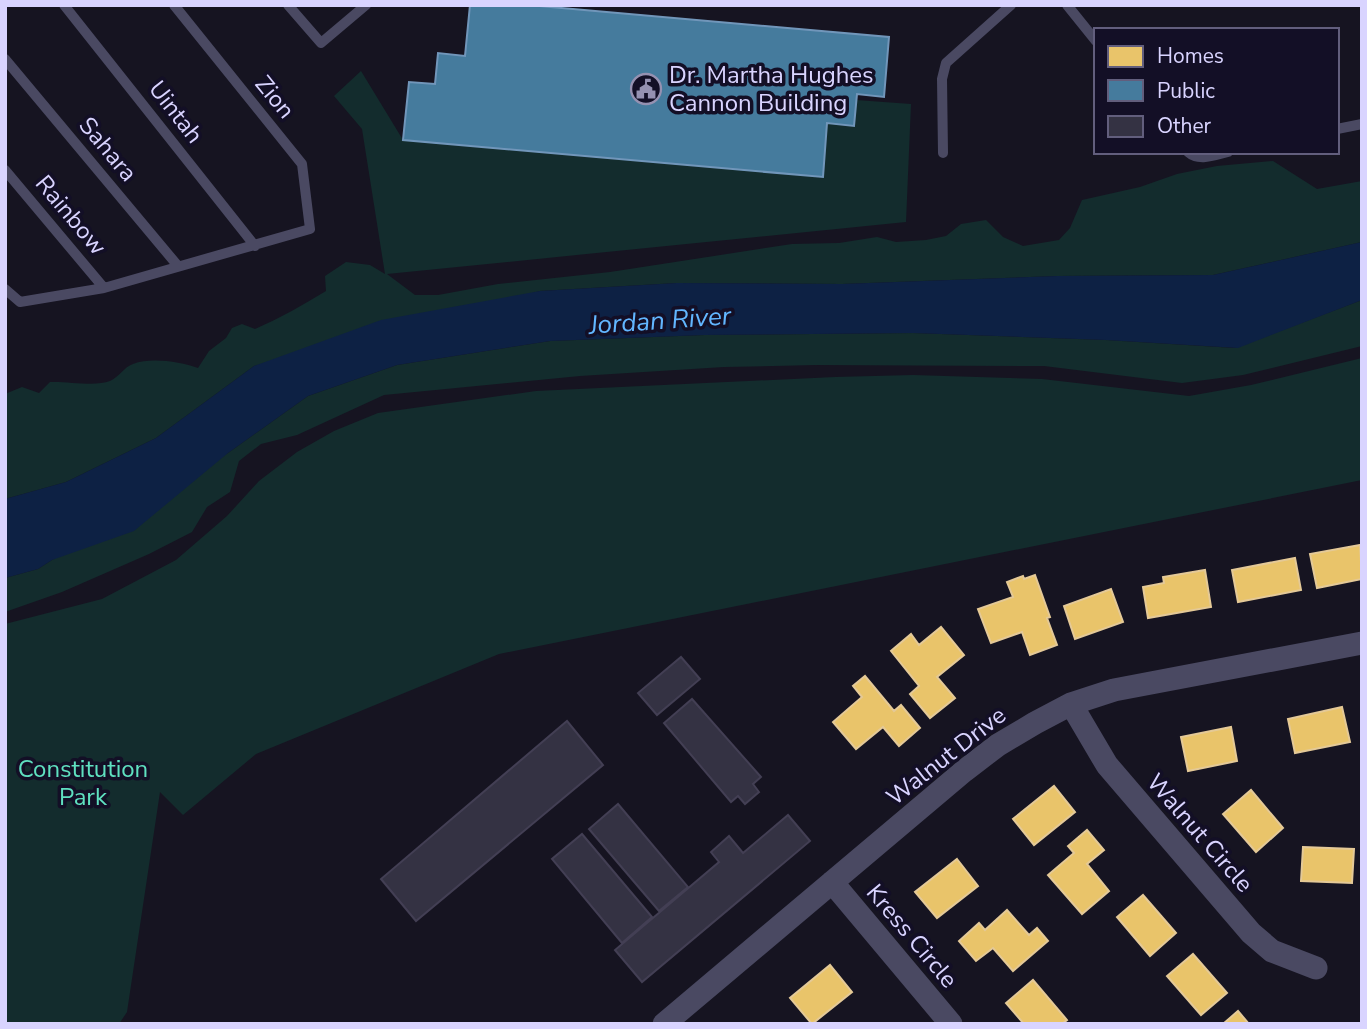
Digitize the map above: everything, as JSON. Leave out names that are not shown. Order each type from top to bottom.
[{"type":"street","name":"Walnut Drive","points":[[664,1024],[964,771],[998,745],[1071,704],[1157,680],[1362,643]]},
{"type":"street","name":"Walnut Circle","points":[[1071,704],[1107,765],[1251,933],[1272,951],[1316,968]]},
{"type":"street","name":"Kress Circle","points":[[832,882],[951,1024]]},
{"type":"lane","name":"Uintah","points":[[64,5],[255,246]]},
{"type":"lane","name":"Zion","points":[[174,5],[302,164],[310,229],[255,246]]},
{"type":"lane","points":[[288,5],[321,43],[366,5]]},
{"type":"lane","points":[[943,153],[942,79],[946,63],[1011,5]]},
{"type":"lane","points":[[1067,5],[1094,39]]},
{"type":"lane","name":"Sahara","points":[[5,59],[178,266]]},
{"type":"lane","points":[[1339,129],[1362,124]]},
{"type":"lane","points":[[1190,154],[1201,158],[1219,154]]},
{"type":"lane","name":"Rainbow","points":[[5,170],[104,288]]},
{"type":"lane","points":[[5,289],[20,302],[104,288],[255,246]]},
{"type":"green space","points":[[361,71],[403,140],[823,177],[827,123],[853,126],[856,100],[911,104],[906,222],[387,274],[415,295],[438,295],[498,284],[610,272],[792,244],[839,243],[877,237],[896,242],[926,240],[946,236],[961,224],[986,220],[1003,237],[1023,246],[1059,240],[1070,228],[1082,200],[1140,187],[1177,174],[1217,166],[1273,161],[1317,189],[1362,181],[1362,242],[1213,275],[1058,276],[842,284],[677,283],[540,291],[254,366],[156,438],[66,482],[5,499],[5,394],[22,387],[39,393],[50,382],[104,383],[130,365],[141,362],[166,361],[198,368],[209,351],[226,338],[232,328],[242,324],[255,329],[309,301],[326,291],[325,276],[346,262],[370,265],[385,274],[362,129],[334,96]]},
{"type":"green space","points":[[1362,300],[1362,346],[1243,375],[1182,383],[1044,366],[816,365],[724,367],[580,376],[384,395],[297,435],[261,444],[239,461],[230,492],[207,507],[192,532],[62,592],[5,612],[5,578],[38,569],[228,453],[308,396],[397,365],[550,341],[704,335],[913,333],[1235,348]]},
{"type":"green space","name":"Constitution Park","points":[[1362,358],[1362,480],[499,654],[256,754],[183,815],[160,792],[127,1012],[119,1024],[5,1024],[5,624],[102,599],[176,560],[227,516],[259,481],[297,452],[334,431],[378,413],[536,391],[835,377],[913,375],[1042,379],[1189,396],[1251,385]]},
{"type":"water","name":"Jordan River","points":[[1362,242],[1362,300],[1238,348],[913,333],[704,335],[550,341],[397,365],[308,396],[228,453],[134,531],[52,560],[38,569],[5,578],[5,499],[66,482],[156,438],[254,366],[381,320],[540,291],[677,283],[842,284],[1058,276],[1213,275]]},
{"type":"building: Homes","points":[[1360,545],[1362,579],[1317,588],[1310,554]]},
{"type":"building: Homes","points":[[1295,558],[1301,590],[1238,602],[1232,570]]},
{"type":"building: Homes","points":[[1205,570],[1211,607],[1148,618],[1143,587],[1164,583],[1163,577]]},
{"type":"building: Homes","points":[[1035,575],[1057,645],[1030,655],[1022,632],[991,643],[978,609],[1013,597],[1007,582]]},
{"type":"building: Homes","points":[[1111,589],[1123,622],[1075,639],[1064,606]]},
{"type":"building: Homes","points":[[941,627],[964,655],[937,677],[955,698],[930,718],[910,694],[919,686],[891,651],[911,634],[919,645]]},
{"type":"building: Homes","points":[[865,676],[894,711],[901,705],[920,728],[899,746],[883,727],[856,749],[833,722],[862,697],[853,686]]},
{"type":"building: Homes","points":[[1342,707],[1350,742],[1295,753],[1288,719]]},
{"type":"building: Homes","points":[[1231,727],[1237,761],[1188,771],[1181,737]]},
{"type":"building: Homes","points":[[1054,786],[1075,812],[1034,845],[1013,819]]},
{"type":"building: Homes","points":[[1251,790],[1283,828],[1256,852],[1223,814]]},
{"type":"building: Homes","points":[[1087,830],[1104,850],[1087,864],[1109,891],[1082,914],[1048,875],[1074,853],[1068,846]]},
{"type":"building: Homes","points":[[1303,847],[1354,849],[1352,883],[1301,881]]},
{"type":"building: Homes","points":[[957,859],[978,886],[937,918],[915,892]]},
{"type":"building: Homes","points":[[1143,895],[1176,933],[1150,956],[1117,917]]},
{"type":"building: Homes","points":[[1007,910],[1029,935],[1037,928],[1048,941],[1013,971],[993,948],[976,961],[959,941],[979,923],[985,930]]},
{"type":"building: Homes","points":[[1193,954],[1227,993],[1201,1015],[1167,976]]},
{"type":"building: Homes","points":[[830,965],[852,992],[812,1024],[790,998]]},
{"type":"building: Homes","points":[[1033,980],[1067,1020],[1062,1024],[1024,1024],[1006,1003]]},
{"type":"building: Homes","points":[[1238,1011],[1249,1024],[1223,1024]]},
{"type":"building: Public","name":"Dr. Martha Hughes Cannon Building","points":[[470,5],[528,5],[889,37],[884,97],[857,94],[854,126],[827,123],[823,177],[403,140],[409,82],[435,84],[438,53],[465,56]]},
{"type":"building: Other","points":[[681,657],[700,679],[657,715],[638,693]]},
{"type":"building: Other","points":[[692,699],[761,777],[753,784],[759,792],[745,804],[738,796],[731,802],[664,723]]},
{"type":"building: Other","points":[[567,721],[603,765],[416,921],[381,879]]},
{"type":"building: Other","points":[[618,804],[688,887],[659,911],[589,829]]},
{"type":"building: Other","points":[[788,815],[810,841],[642,982],[615,950],[719,862],[711,852],[729,836],[743,853]]},
{"type":"building: Other","points":[[582,834],[652,917],[622,943],[552,859]]},
{"type":"place","name":"Dr. Martha Hughes Cannon Building","points":[[646,89]]}]
